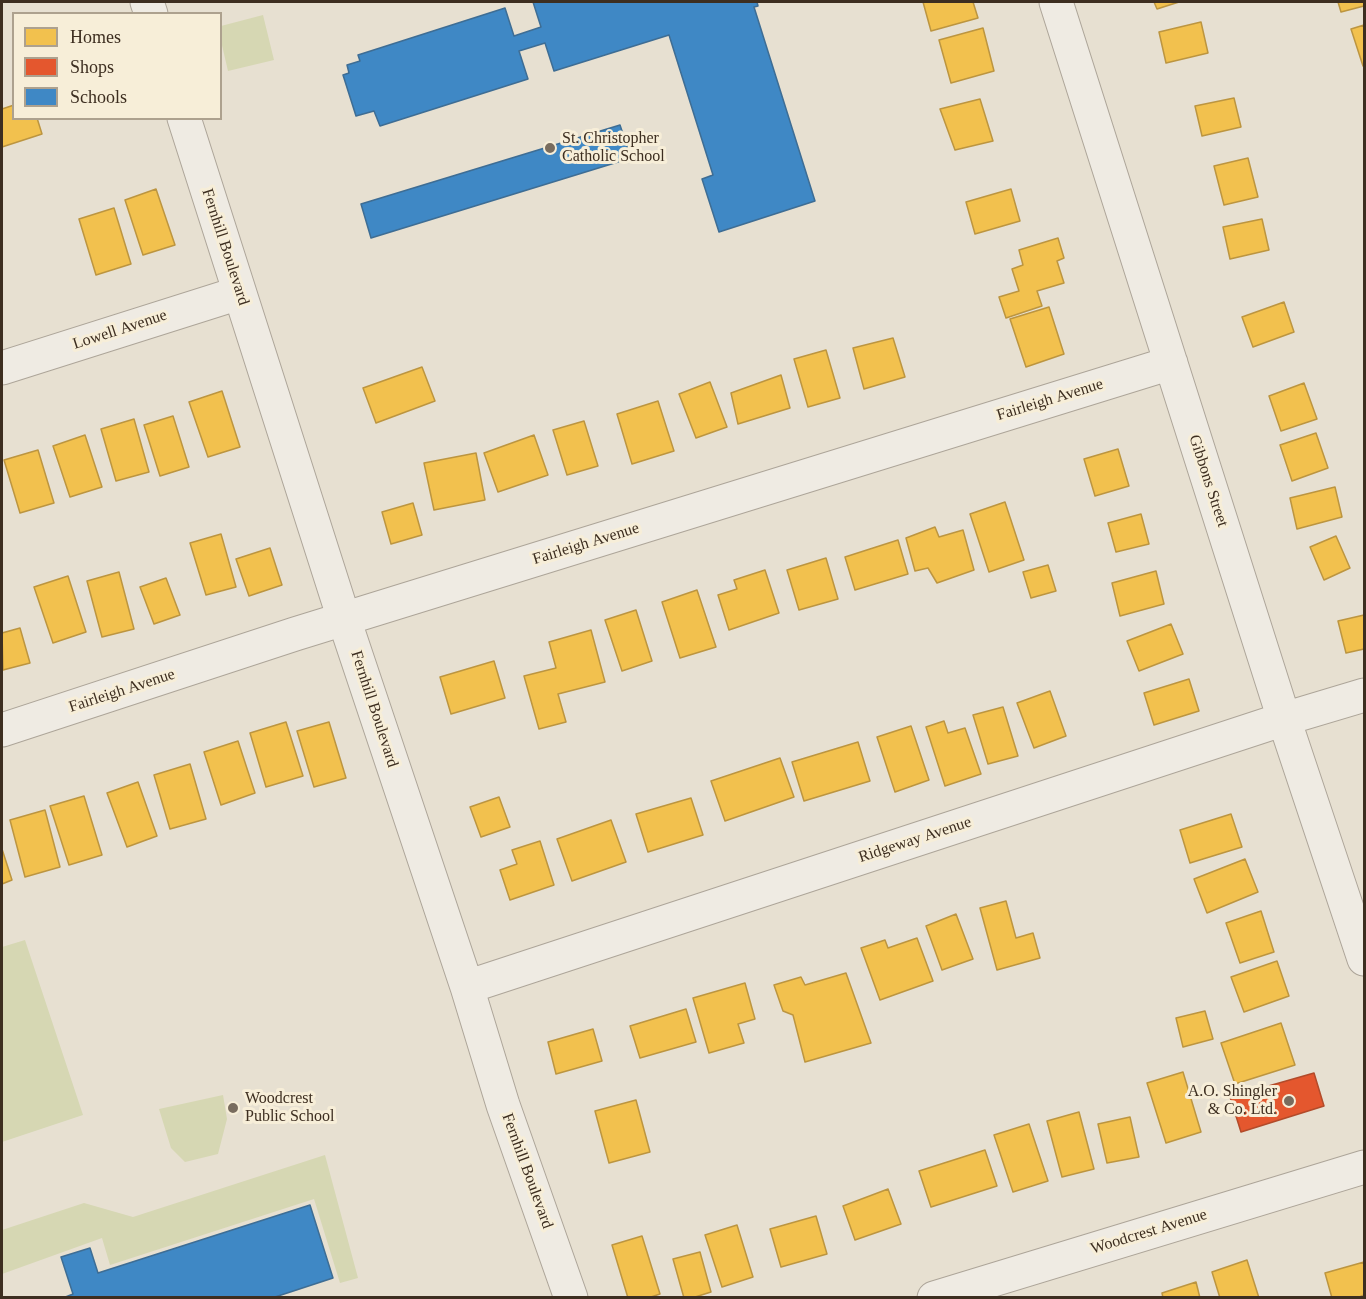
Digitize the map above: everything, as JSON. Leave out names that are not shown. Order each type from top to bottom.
[{"type":"street","name":"Gibbons Street","points":[[1056,2],[1284,719],[1365,959]]},
{"type":"street","name":"Fernhill Boulevard","points":[[185,120],[344,619],[467,987],[503,1105],[572,1298]]},
{"type":"street","name":"Lowell Avenue","points":[[2,368],[239,293]]},
{"type":"street","name":"Fairleigh Avenue","points":[[2,730],[344,619],[1171,363]]},
{"type":"street","name":"Ridgeway Avenue","points":[[467,987],[1284,719],[1365,695]]},
{"type":"street","name":"Woodcrest Avenue","points":[[934,1298],[1365,1167]]},
{"type":"green space","points":[[263,15],[274,60],[228,71],[222,45],[222,26]]},
{"type":"green space","points":[[25,940],[83,1115],[2,1142],[2,947]]},
{"type":"green space","points":[[223,1095],[227,1119],[218,1154],[185,1162],[171,1148],[159,1109]]},
{"type":"green space","points":[[325,1155],[358,1278],[340,1283],[314,1199],[110,1265],[102,1238],[2,1274],[2,1230],[84,1203],[133,1217]]},
{"type":"building: Homes","points":[[923,2],[973,2],[978,18],[931,31]]},
{"type":"building: Homes","points":[[1154,2],[1179,2],[1157,9]]},
{"type":"building: Homes","points":[[1338,2],[1364,2],[1364,6],[1341,12]]},
{"type":"building: Homes","points":[[1201,22],[1208,53],[1166,63],[1159,32]]},
{"type":"building: Homes","points":[[1364,25],[1364,65],[1363,66],[1351,29]]},
{"type":"building: Homes","points":[[983,28],[994,71],[951,83],[939,40]]},
{"type":"building: Homes","points":[[1234,98],[1241,127],[1202,136],[1195,106]]},
{"type":"building: Homes","points":[[980,99],[993,141],[955,150],[940,109]]},
{"type":"building: Homes","points":[[12,106],[12,120],[38,120],[42,134],[2,147],[2,109]]},
{"type":"building: Homes","points":[[1248,158],[1258,197],[1224,205],[1214,166]]},
{"type":"building: Homes","points":[[156,189],[175,245],[143,255],[125,200]]},
{"type":"building: Homes","points":[[1011,189],[1020,221],[975,234],[966,202]]},
{"type":"building: Homes","points":[[114,208],[131,264],[96,275],[79,219]]},
{"type":"building: Homes","points":[[1262,219],[1269,250],[1230,259],[1223,227]]},
{"type":"building: Homes","points":[[1058,238],[1064,258],[1057,261],[1064,283],[1037,291],[1042,306],[1006,318],[999,297],[1019,291],[1012,269],[1023,265],[1019,250]]},
{"type":"building: Homes","points":[[1284,302],[1294,332],[1253,347],[1242,317]]},
{"type":"building: Homes","points":[[1049,307],[1064,354],[1026,367],[1010,319]]},
{"type":"building: Homes","points":[[893,338],[905,377],[864,389],[853,348]]},
{"type":"building: Homes","points":[[826,350],[840,398],[808,407],[794,359]]},
{"type":"building: Homes","points":[[422,367],[435,401],[376,423],[363,388]]},
{"type":"building: Homes","points":[[781,375],[790,408],[738,424],[731,393]]},
{"type":"building: Homes","points":[[710,382],[727,427],[696,438],[679,394]]},
{"type":"building: Homes","points":[[1304,383],[1317,419],[1281,431],[1269,396]]},
{"type":"building: Homes","points":[[222,391],[240,447],[208,457],[189,402]]},
{"type":"building: Homes","points":[[658,401],[674,451],[632,464],[617,414]]},
{"type":"building: Homes","points":[[173,416],[189,467],[160,476],[144,425]]},
{"type":"building: Homes","points":[[134,419],[149,472],[116,481],[101,429]]},
{"type":"building: Homes","points":[[584,421],[598,466],[567,475],[553,430]]},
{"type":"building: Homes","points":[[1316,433],[1328,468],[1292,481],[1280,445]]},
{"type":"building: Homes","points":[[85,435],[102,487],[70,497],[53,446]]},
{"type":"building: Homes","points":[[534,435],[548,475],[498,492],[484,453]]},
{"type":"building: Homes","points":[[1118,449],[1129,486],[1095,496],[1084,459]]},
{"type":"building: Homes","points":[[38,450],[54,503],[20,513],[4,460]]},
{"type":"building: Homes","points":[[476,453],[485,500],[434,510],[424,463]]},
{"type":"building: Homes","points":[[1335,487],[1342,517],[1297,529],[1290,498]]},
{"type":"building: Homes","points":[[1005,502],[1024,560],[989,572],[970,514]]},
{"type":"building: Homes","points":[[413,503],[422,535],[391,544],[382,512]]},
{"type":"building: Homes","points":[[1141,514],[1149,544],[1116,552],[1108,523]]},
{"type":"building: Homes","points":[[935,527],[939,537],[963,530],[974,570],[937,583],[928,568],[915,571],[906,538]]},
{"type":"building: Homes","points":[[221,534],[236,587],[206,595],[190,543]]},
{"type":"building: Homes","points":[[1336,536],[1350,568],[1324,580],[1310,547]]},
{"type":"building: Homes","points":[[898,540],[908,574],[855,590],[845,557]]},
{"type":"building: Homes","points":[[270,548],[282,585],[249,596],[236,559]]},
{"type":"building: Homes","points":[[826,558],[838,599],[799,610],[787,570]]},
{"type":"building: Homes","points":[[1048,565],[1056,591],[1031,598],[1023,572]]},
{"type":"building: Homes","points":[[765,570],[779,613],[729,630],[718,595],[737,589],[734,580]]},
{"type":"building: Homes","points":[[1156,571],[1164,604],[1120,616],[1112,583]]},
{"type":"building: Homes","points":[[119,572],[134,629],[102,637],[87,581]]},
{"type":"building: Homes","points":[[68,576],[86,632],[53,643],[34,587]]},
{"type":"building: Homes","points":[[166,578],[180,615],[154,624],[140,587]]},
{"type":"building: Homes","points":[[697,590],[716,647],[680,658],[662,602]]},
{"type":"building: Homes","points":[[636,610],[652,661],[622,671],[605,620]]},
{"type":"building: Homes","points":[[1364,615],[1364,649],[1346,653],[1338,621]]},
{"type":"building: Homes","points":[[1171,624],[1183,654],[1139,671],[1127,641]]},
{"type":"building: Homes","points":[[20,628],[30,663],[3,670],[2,633]]},
{"type":"building: Homes","points":[[591,630],[605,682],[558,694],[566,722],[539,729],[524,676],[556,668],[549,642]]},
{"type":"building: Homes","points":[[494,661],[505,698],[451,714],[440,677]]},
{"type":"building: Homes","points":[[1189,679],[1199,711],[1154,725],[1144,693]]},
{"type":"building: Homes","points":[[1050,691],[1066,736],[1034,748],[1017,703]]},
{"type":"building: Homes","points":[[1003,707],[1018,756],[988,764],[973,715]]},
{"type":"building: Homes","points":[[944,721],[948,733],[965,728],[981,774],[945,786],[926,727]]},
{"type":"building: Homes","points":[[286,722],[303,776],[266,787],[250,733]]},
{"type":"building: Homes","points":[[329,722],[346,778],[314,787],[297,731]]},
{"type":"building: Homes","points":[[911,726],[929,780],[895,792],[877,737]]},
{"type":"building: Homes","points":[[238,741],[255,793],[221,805],[204,752]]},
{"type":"building: Homes","points":[[858,742],[870,781],[804,801],[792,762]]},
{"type":"building: Homes","points":[[780,758],[794,797],[725,821],[711,781]]},
{"type":"building: Homes","points":[[190,764],[206,819],[170,829],[154,775]]},
{"type":"building: Homes","points":[[138,782],[157,836],[127,847],[107,793]]},
{"type":"building: Homes","points":[[84,796],[102,855],[69,865],[50,806]]},
{"type":"building: Homes","points":[[499,797],[510,827],[481,837],[470,807]]},
{"type":"building: Homes","points":[[691,798],[703,835],[648,852],[636,814]]},
{"type":"building: Homes","points":[[45,810],[60,867],[25,877],[10,820]]},
{"type":"building: Homes","points":[[1231,814],[1242,847],[1190,863],[1180,830]]},
{"type":"building: Homes","points":[[611,820],[626,862],[572,881],[557,839]]},
{"type":"building: Homes","points":[[540,841],[554,885],[510,900],[500,870],[517,864],[512,850]]},
{"type":"building: Homes","points":[[2,849],[12,880],[2,884]]},
{"type":"building: Homes","points":[[1245,859],[1258,892],[1207,913],[1194,879]]},
{"type":"building: Homes","points":[[1006,901],[1016,938],[1033,933],[1040,958],[997,970],[980,908]]},
{"type":"building: Homes","points":[[1261,911],[1274,952],[1240,963],[1226,923]]},
{"type":"building: Homes","points":[[956,914],[973,959],[942,970],[926,926]]},
{"type":"building: Homes","points":[[917,938],[933,981],[880,1000],[861,948],[885,940],[888,948]]},
{"type":"building: Homes","points":[[1277,961],[1289,996],[1244,1012],[1231,977]]},
{"type":"building: Homes","points":[[846,973],[871,1043],[805,1062],[793,1015],[783,1011],[774,985],[801,977],[805,985]]},
{"type":"building: Homes","points":[[745,983],[755,1019],[738,1024],[744,1043],[709,1053],[693,998]]},
{"type":"building: Homes","points":[[686,1009],[696,1042],[640,1058],[630,1026]]},
{"type":"building: Homes","points":[[1205,1011],[1213,1039],[1183,1047],[1176,1018]]},
{"type":"building: Homes","points":[[1281,1023],[1295,1065],[1235,1084],[1221,1043]]},
{"type":"building: Homes","points":[[593,1029],[602,1061],[556,1074],[548,1042]]},
{"type":"building: Homes","points":[[1183,1072],[1201,1132],[1166,1143],[1147,1083]]},
{"type":"building: Homes","points":[[636,1100],[650,1152],[609,1163],[595,1111]]},
{"type":"building: Homes","points":[[1079,1112],[1094,1169],[1062,1177],[1047,1121]]},
{"type":"building: Homes","points":[[1130,1117],[1139,1157],[1107,1163],[1098,1124]]},
{"type":"building: Homes","points":[[1029,1124],[1048,1181],[1013,1192],[994,1135]]},
{"type":"building: Homes","points":[[985,1150],[997,1186],[931,1207],[919,1171]]},
{"type":"building: Homes","points":[[888,1189],[901,1224],[855,1240],[843,1206]]},
{"type":"building: Homes","points":[[816,1216],[827,1254],[781,1267],[770,1229]]},
{"type":"building: Homes","points":[[737,1225],[753,1277],[722,1287],[705,1235]]},
{"type":"building: Homes","points":[[642,1236],[660,1294],[648,1298],[628,1298],[612,1245]]},
{"type":"building: Homes","points":[[700,1252],[711,1292],[684,1298],[673,1259]]},
{"type":"building: Homes","points":[[1247,1260],[1259,1298],[1220,1298],[1212,1272]]},
{"type":"building: Homes","points":[[1364,1262],[1364,1295],[1357,1298],[1332,1298],[1325,1273]]},
{"type":"building: Homes","points":[[1196,1282],[1200,1298],[1163,1298],[1162,1293]]},
{"type":"building: Shops","points":[[1314,1073],[1324,1106],[1241,1132],[1230,1097]]},
{"type":"building: Schools","points":[[533,2],[757,2],[758,6],[754,7],[815,201],[719,232],[702,179],[713,175],[669,35],[554,71],[545,43],[519,51],[528,79],[380,126],[374,111],[356,116],[343,75],[349,73],[347,65],[360,61],[358,55],[505,8],[514,36],[541,27]]},
{"type":"building: Schools","points":[[620,125],[631,158],[371,238],[361,204]]},
{"type":"building: Schools","points":[[310,1205],[333,1278],[272,1298],[63,1298],[73,1294],[61,1257],[90,1248],[98,1273]]},
{"type":"place","name":"St. Christopher Catholic School","points":[[550,148]]},
{"type":"place","name":"A.O. Shingler & Co. Ltd.","points":[[1289,1101]]},
{"type":"place","name":"Woodcrest Public School","points":[[233,1108]]}]
